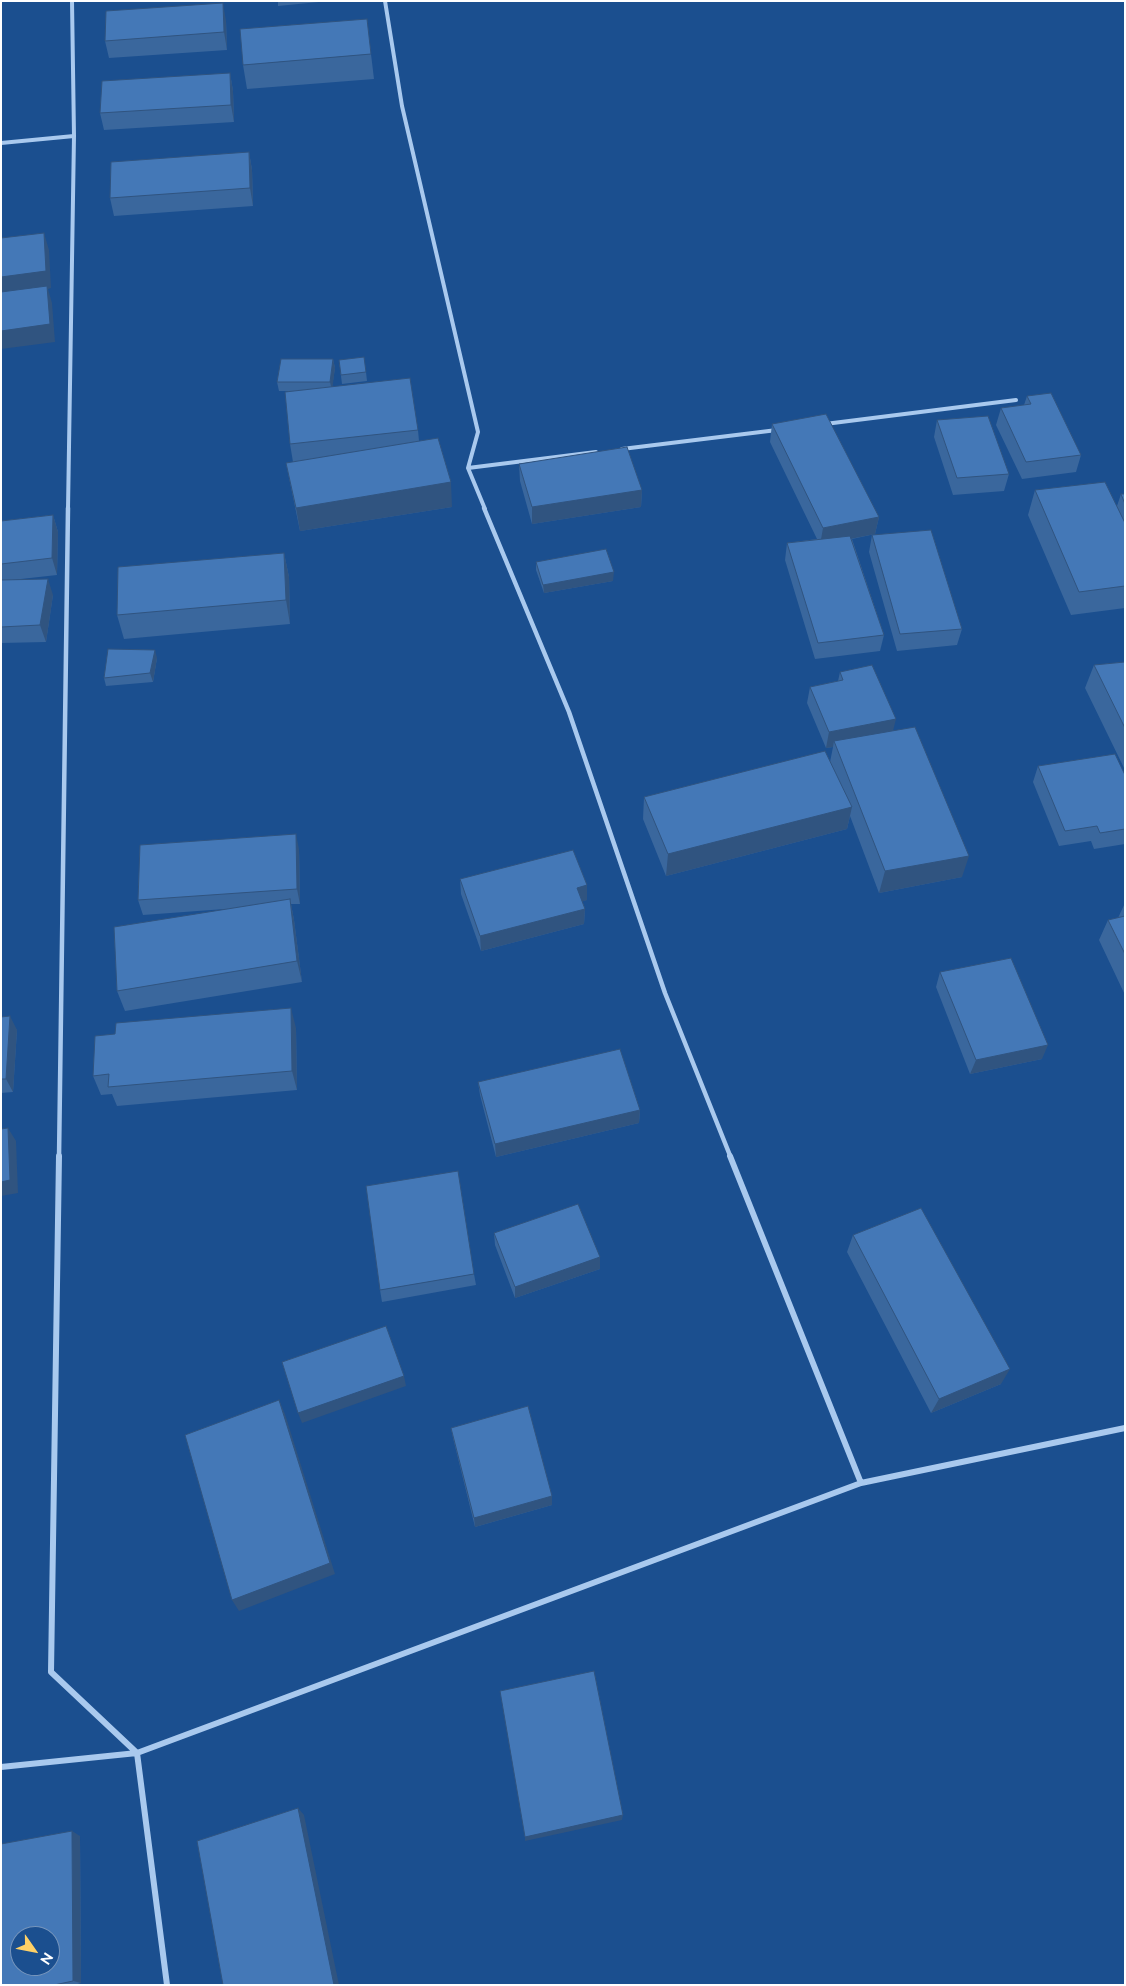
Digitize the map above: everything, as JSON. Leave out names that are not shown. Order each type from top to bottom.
[{"type":"street","points":[[72,1],[74,136],[51,1672],[137,1753],[167,1985]]},
{"type":"street","points":[[385,1],[402,106],[478,432],[468,468],[569,712],[665,994],[861,1483]]},
{"type":"street","points":[[1,143],[74,136]]},
{"type":"street","points":[[820,424],[1016,400]]},
{"type":"street","points":[[615,450],[781,429]]},
{"type":"street","points":[[468,468],[605,451]]},
{"type":"street","points":[[1,1767],[137,1753],[861,1483],[1125,1428]]},
{"type":"building","points":[[223,3],[224,32],[105,41],[106,11]]},
{"type":"building","points":[[367,19],[371,54],[243,65],[240,29]]},
{"type":"building","points":[[230,73],[231,105],[100,113],[102,81]]},
{"type":"building","points":[[249,152],[250,188],[110,198],[111,162]]},
{"type":"building","points":[[44,233],[46,271],[1,277],[1,238]]},
{"type":"building","points":[[47,286],[50,324],[1,331],[1,292]]},
{"type":"building","points":[[364,357],[366,372],[341,375],[339,360]]},
{"type":"building","points":[[281,359],[333,359],[330,382],[277,382]]},
{"type":"building","points":[[410,378],[418,430],[290,444],[285,392]]},
{"type":"building","points":[[1051,393],[1081,455],[1026,462],[1001,408],[1031,404],[1027,396]]},
{"type":"building","points":[[826,414],[879,517],[823,528],[772,424]]},
{"type":"building","points":[[988,416],[1009,474],[957,478],[937,420]]},
{"type":"building","points":[[438,438],[451,482],[296,508],[286,463]]},
{"type":"building","points":[[627,447],[642,490],[532,507],[519,464]]},
{"type":"building","points":[[1105,482],[1125,523],[1125,586],[1079,592],[1035,490]]},
{"type":"building","points":[[1121,494],[1125,494],[1125,504]]},
{"type":"building","points":[[53,515],[52,558],[1,564],[1,521]]},
{"type":"building","points":[[931,530],[962,629],[900,634],[872,535]]},
{"type":"building","points":[[850,536],[884,635],[818,643],[787,543]]},
{"type":"building","points":[[606,549],[614,572],[543,585],[536,562]]},
{"type":"building","points":[[284,553],[286,600],[117,615],[118,567]]},
{"type":"building","points":[[48,579],[40,625],[1,627],[1,580]]},
{"type":"building","points":[[108,649],[155,650],[150,673],[104,678]]},
{"type":"building","points":[[1125,662],[1125,728],[1094,665]]},
{"type":"building","points":[[872,665],[896,719],[829,732],[810,687],[843,680],[840,672]]},
{"type":"building","points":[[915,727],[969,856],[885,871],[834,741]]},
{"type":"building","points":[[825,751],[852,807],[668,854],[644,797]]},
{"type":"building","points":[[1115,754],[1125,775],[1125,829],[1100,833],[1097,826],[1065,831],[1038,766]]},
{"type":"building","points":[[296,834],[297,889],[138,900],[140,845]]},
{"type":"building","points":[[573,850],[587,885],[577,888],[585,909],[480,936],[460,879]]},
{"type":"building","points":[[290,899],[297,961],[117,991],[114,927]]},
{"type":"building","points":[[1125,916],[1125,954],[1108,920]]},
{"type":"building","points":[[1011,958],[1048,1045],[976,1060],[940,972]]},
{"type":"building","points":[[291,1008],[292,1071],[108,1087],[109,1074],[93,1076],[95,1036],[115,1034],[116,1023]]},
{"type":"building","points":[[10,1016],[6,1079],[1,1079],[1,1017]]},
{"type":"building","points":[[620,1049],[640,1110],[495,1144],[478,1082]]},
{"type":"building","points":[[8,1128],[10,1180],[1,1182],[1,1129]]},
{"type":"building","points":[[458,1171],[474,1274],[380,1290],[366,1186]]},
{"type":"building","points":[[578,1204],[600,1257],[515,1287],[494,1233]]},
{"type":"building","points":[[921,1208],[1010,1369],[939,1399],[853,1235]]},
{"type":"building","points":[[386,1326],[404,1376],[298,1413],[282,1362]]},
{"type":"building","points":[[279,1400],[330,1563],[232,1600],[185,1435]]},
{"type":"building","points":[[528,1406],[552,1496],[474,1518],[451,1428]]},
{"type":"building","points":[[594,1671],[623,1815],[525,1837],[500,1691]]},
{"type":"building","points":[[298,1808],[334,1985],[223,1985],[197,1841]]},
{"type":"building","points":[[72,1831],[73,1981],[54,1985],[1,1985],[1,1844]]}]
